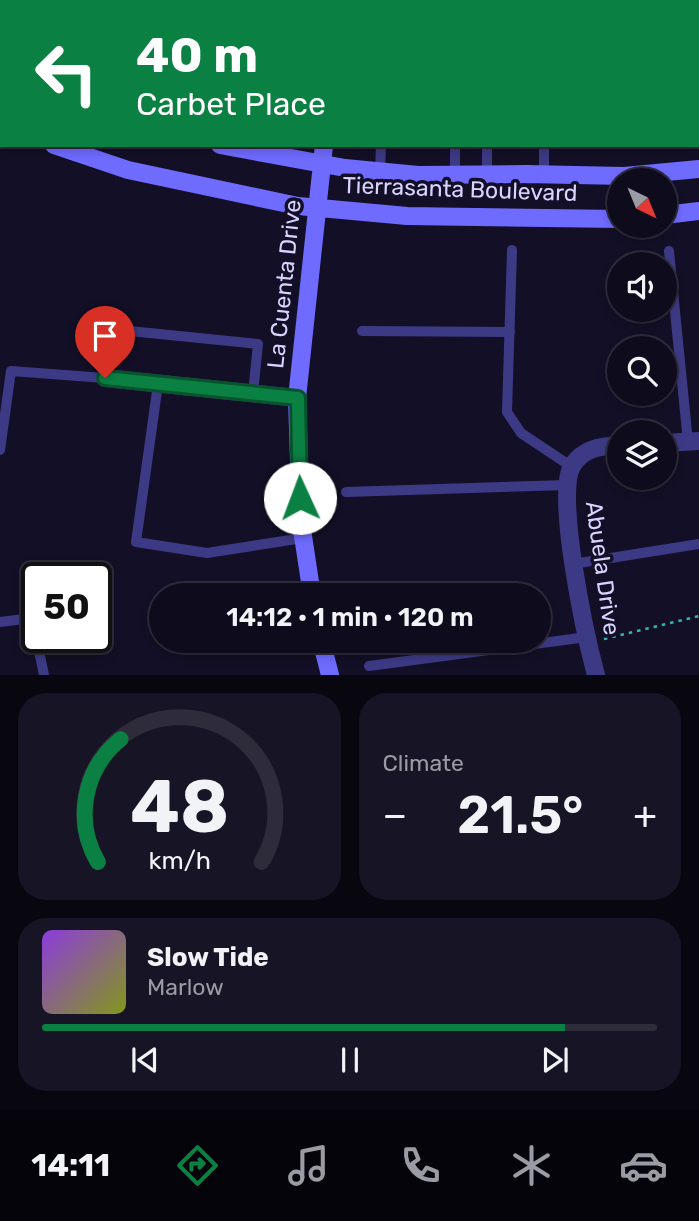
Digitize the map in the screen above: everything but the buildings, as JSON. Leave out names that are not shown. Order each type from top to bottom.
[{"type":"main road","name":"Tierrasanta Boulevard","points":[[60,147],[128,170],[298,206],[407,216],[607,219]]},
{"type":"main road","name":"Tierrasanta Boulevard","points":[[231,147],[321,164],[418,176],[624,176],[699,169]]},
{"type":"main road","name":"La Cuenta Drive","points":[[310,583],[303,538],[298,398],[324,147]]},
{"type":"main road","points":[[677,214],[699,211]]},
{"type":"main road","points":[[324,653],[330,675]]},
{"type":"street","points":[[105,378],[298,398]]},
{"type":"street","points":[[572,467],[583,453],[607,446]]},
{"type":"street","name":"Abuela Drive","points":[[572,467],[567,485],[573,564],[596,675]]},
{"type":"lane","points":[[380,172],[381,147]]},
{"type":"lane","points":[[455,147],[455,175]]},
{"type":"lane","points":[[487,147],[487,174]]},
{"type":"lane","points":[[544,147],[544,174]]},
{"type":"lane","points":[[512,250],[508,412],[521,433],[572,467]]},
{"type":"lane","points":[[669,251],[694,441]]},
{"type":"lane","points":[[0,450],[11,371],[105,378],[110,329],[258,344],[253,393]]},
{"type":"lane","points":[[362,331],[510,332]]},
{"type":"lane","points":[[158,384],[136,542],[207,553],[303,538]]},
{"type":"lane","points":[[346,492],[567,485]]},
{"type":"lane","points":[[573,564],[699,544]]},
{"type":"lane","points":[[0,622],[32,618],[44,675]]},
{"type":"lane","points":[[369,666],[588,641]]},
{"type":"path","points":[[588,641],[699,616]]},
{"type":"route","points":[[105,378],[298,398],[300,498]]}]
